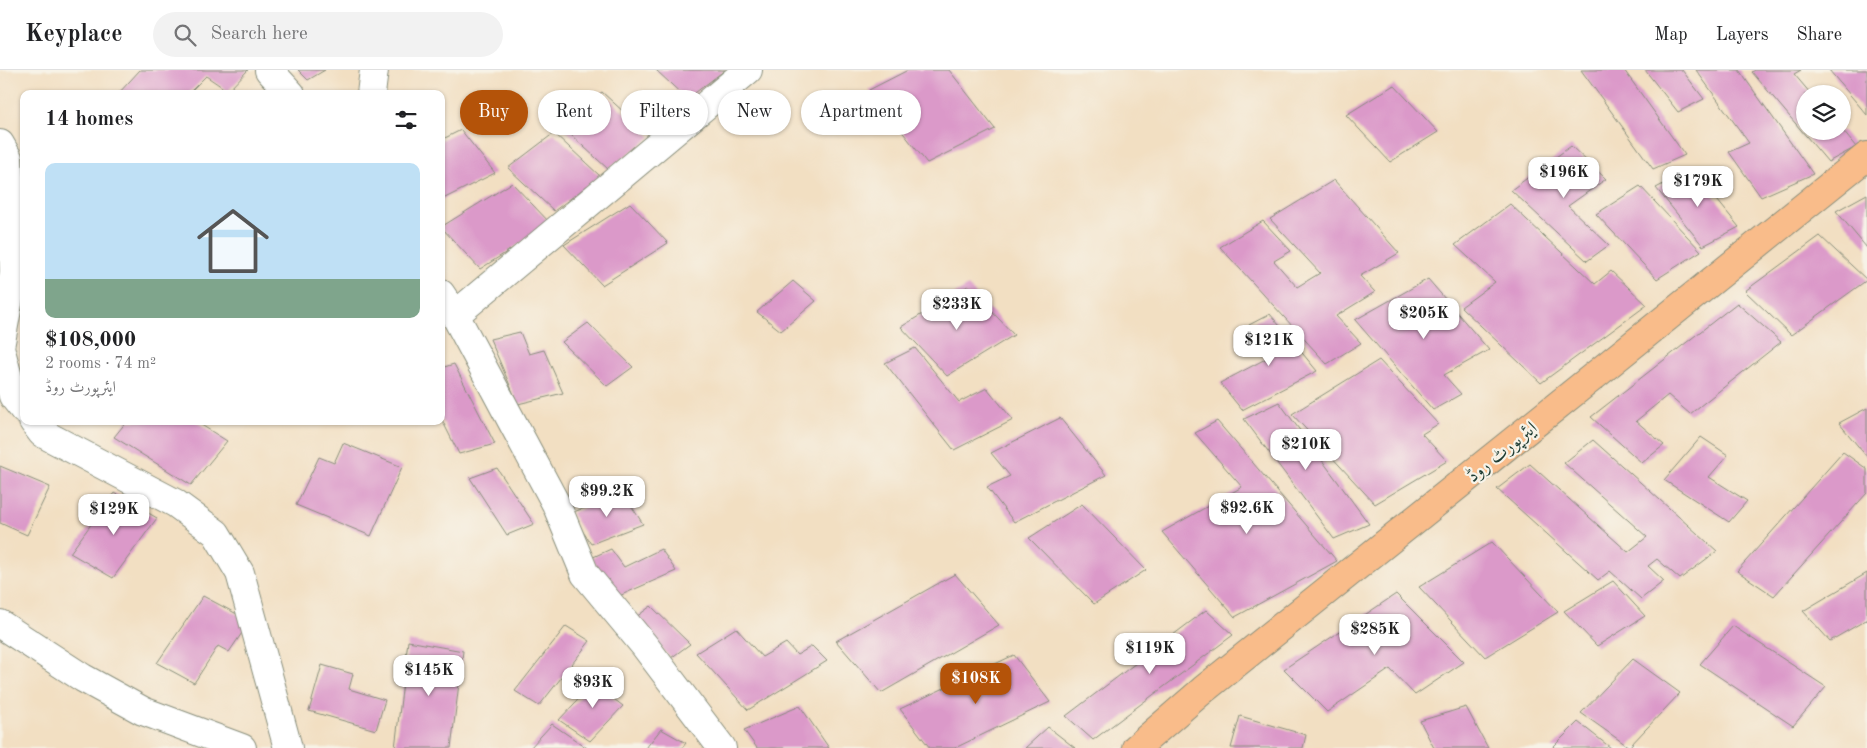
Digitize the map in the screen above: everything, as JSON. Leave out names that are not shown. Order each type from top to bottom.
[{"type":"highway","name":"ایئرپورٹ روڈ","points":[[1136,748],[1203,690],[1867,156]]},
{"type":"street","points":[[269,70],[287,90]]},
{"type":"street","points":[[372,90],[374,70]]},
{"type":"street","points":[[722,748],[644,645],[585,574],[556,504],[448,304],[748,70]]},
{"type":"street","points":[[0,144],[8,158],[14,272],[0,348],[13,396],[20,405]]},
{"type":"street","points":[[36,425],[42,433],[175,503],[216,533],[240,573],[288,748]]},
{"type":"street","points":[[0,624],[83,678],[143,711],[242,748]]},
{"type":"building","points":[[140,70],[248,70],[229,90],[206,76],[192,90],[122,90]]},
{"type":"building","points":[[298,70],[325,70],[308,80]]},
{"type":"building","points":[[656,70],[725,70],[699,90],[677,90]]},
{"type":"building","points":[[908,70],[949,70],[995,129],[927,163],[905,135],[921,135],[921,90],[869,90]]},
{"type":"building","points":[[1581,70],[1624,70],[1685,155],[1653,169]]},
{"type":"building","points":[[1645,70],[1682,70],[1704,99],[1678,112]]},
{"type":"building","points":[[1696,70],[1739,70],[1813,174],[1761,197],[1729,152],[1749,143]]},
{"type":"building","points":[[1755,70],[1801,70],[1794,74],[1803,85],[1796,85],[1796,124],[1752,72]]},
{"type":"building","points":[[1829,70],[1867,70],[1867,115],[1851,96],[1851,85],[1842,85]]},
{"type":"building","points":[[1394,85],[1438,132],[1390,162],[1346,115]]},
{"type":"building","points":[[611,100],[621,109],[621,135],[649,135],[651,137],[608,169],[571,135],[611,135]]},
{"type":"building","points":[[460,130],[460,135],[465,135],[495,173],[445,198],[445,138]]},
{"type":"building","points":[[551,135],[556,135],[600,176],[554,211],[508,168]]},
{"type":"building","points":[[1809,140],[1850,140],[1856,147],[1828,162]]},
{"type":"building","points":[[1571,146],[1606,179],[1568,206],[1609,245],[1587,261],[1511,190]]},
{"type":"building","points":[[1692,169],[1739,227],[1703,246],[1656,188]]},
{"type":"building","points":[[1334,180],[1399,253],[1360,276],[1375,292],[1336,316],[1361,343],[1327,364],[1220,247],[1263,221],[1291,251],[1274,261],[1297,287],[1320,273],[1270,219]]},
{"type":"building","points":[[512,183],[551,224],[480,269],[445,231],[445,225]]},
{"type":"building","points":[[1640,186],[1701,251],[1657,279],[1596,214]]},
{"type":"building","points":[[1867,194],[1867,248],[1836,211]]},
{"type":"building","points":[[630,203],[668,243],[602,285],[564,245]]},
{"type":"building","points":[[1510,204],[1595,284],[1611,271],[1647,305],[1541,383],[1461,307],[1495,282],[1455,245]]},
{"type":"building","points":[[1820,236],[1867,280],[1791,335],[1745,291]]},
{"type":"building","points":[[1428,279],[1489,350],[1444,375],[1461,394],[1433,410],[1355,320]]},
{"type":"building","points":[[793,281],[816,301],[781,331],[757,312]]},
{"type":"building","points":[[968,286],[1014,335],[947,376],[901,327]]},
{"type":"building","points":[[1737,303],[1781,342],[1690,414],[1668,395],[1636,421],[1664,445],[1642,463],[1591,417]]},
{"type":"building","points":[[1270,314],[1317,371],[1242,410],[1220,383],[1273,355],[1249,325]]},
{"type":"building","points":[[588,323],[633,367],[607,386],[562,342]]},
{"type":"building","points":[[520,332],[529,354],[544,350],[563,393],[518,404],[490,339]]},
{"type":"building","points":[[915,348],[959,402],[987,388],[1013,420],[954,450],[885,363]]},
{"type":"building","points":[[1379,360],[1438,424],[1422,434],[1447,461],[1375,504],[1292,414]]},
{"type":"building","points":[[454,364],[495,444],[459,454],[444,425],[445,367]]},
{"type":"building","points":[[1279,402],[1369,524],[1334,539],[1244,419]]},
{"type":"building","points":[[1867,408],[1867,457],[1839,423]]},
{"type":"building","points":[[1060,418],[1106,475],[1014,522],[987,487],[1010,476],[991,453]]},
{"type":"building","points":[[1217,421],[1337,561],[1235,617],[1162,532],[1242,487],[1195,433]]},
{"type":"building","points":[[124,425],[201,425],[227,441],[191,485],[114,437]]},
{"type":"building","points":[[1701,437],[1728,455],[1709,477],[1747,501],[1729,522],[1664,480]]},
{"type":"building","points":[[1593,440],[1717,551],[1680,579],[1657,559],[1648,566],[1664,581],[1641,599],[1610,571],[1598,580],[1497,489],[1530,464],[1628,552],[1647,537],[1564,463]]},
{"type":"building","points":[[343,443],[402,467],[371,536],[296,505],[319,457],[334,463]]},
{"type":"building","points":[[1843,452],[1867,469],[1867,493],[1774,596],[1737,571]]},
{"type":"building","points":[[0,466],[50,487],[27,535],[0,523]]},
{"type":"building","points":[[497,468],[534,524],[507,535],[470,478]]},
{"type":"building","points":[[114,493],[157,518],[113,578],[70,553]]},
{"type":"building","points":[[623,493],[643,524],[591,544],[571,513]]},
{"type":"building","points":[[1082,504],[1146,570],[1094,604],[1029,538]]},
{"type":"building","points":[[1492,542],[1558,612],[1485,657],[1419,587]]},
{"type":"building","points":[[611,549],[624,567],[661,549],[676,571],[619,596],[591,558]]},
{"type":"building","points":[[1867,573],[1867,621],[1830,641],[1803,611]]},
{"type":"building","points":[[955,574],[999,625],[881,693],[836,641]]},
{"type":"building","points":[[1613,581],[1645,616],[1597,646],[1564,611]]},
{"type":"building","points":[[1396,594],[1464,662],[1415,695],[1390,669],[1327,712],[1284,669]]},
{"type":"building","points":[[203,596],[250,621],[229,652],[218,646],[194,683],[157,663]]},
{"type":"building","points":[[651,606],[690,644],[671,658],[632,620]]},
{"type":"building","points":[[1206,610],[1233,635],[1093,740],[1066,716]]},
{"type":"building","points":[[566,626],[590,641],[539,706],[515,691]]},
{"type":"building","points":[[1733,626],[1826,687],[1793,726],[1700,664]]},
{"type":"building","points":[[736,628],[762,657],[786,643],[797,655],[812,646],[827,661],[748,710],[696,653]]},
{"type":"building","points":[[408,641],[463,651],[451,748],[395,748]]},
{"type":"building","points":[[1014,655],[1050,702],[955,748],[930,748],[900,709]]},
{"type":"building","points":[[1633,659],[1680,693],[1629,747],[1581,713]]},
{"type":"building","points":[[322,665],[353,674],[349,689],[385,700],[376,730],[309,711]]},
{"type":"building","points":[[602,674],[620,687],[610,696],[623,706],[590,741],[559,720]]},
{"type":"building","points":[[800,706],[829,748],[757,748],[744,730]]},
{"type":"building","points":[[1466,707],[1488,748],[1434,748],[1420,721]]},
{"type":"building","points":[[1240,716],[1306,735],[1303,748],[1231,748]]},
{"type":"building","points":[[1578,722],[1611,748],[1552,748]]},
{"type":"building","points":[[552,724],[587,748],[530,748]]},
{"type":"building","points":[[1048,727],[1075,748],[1025,748]]},
{"type":"building","points":[[661,729],[686,743],[682,748],[646,748]]}]
